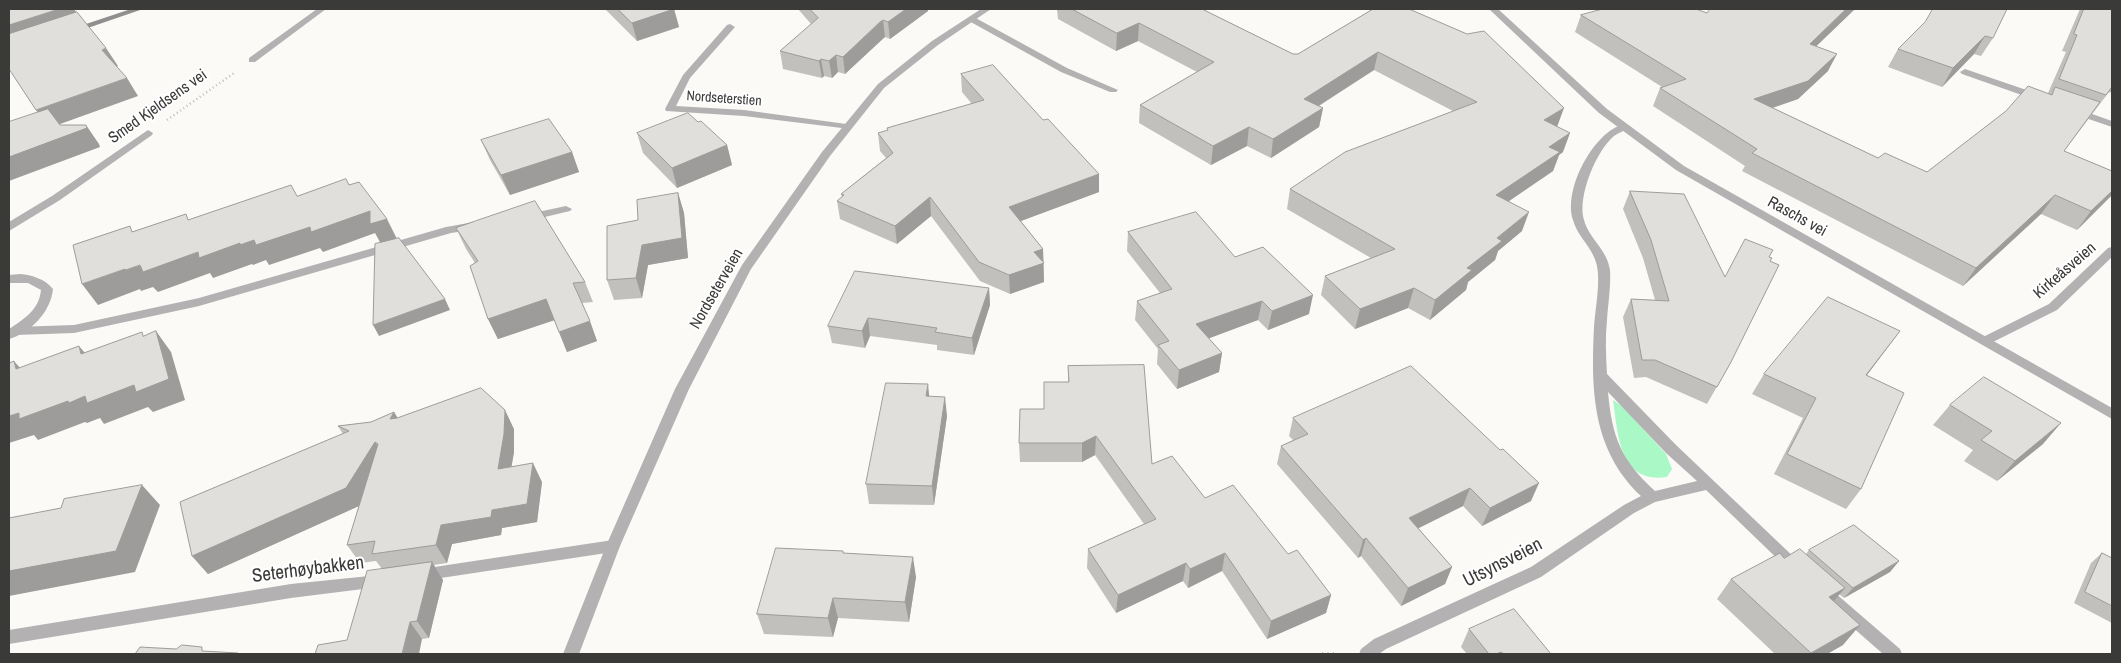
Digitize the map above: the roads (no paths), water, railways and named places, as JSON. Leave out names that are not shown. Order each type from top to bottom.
[{"type":"main road","points":[[65,33],[139,9]]},
{"type":"street","points":[[252,60],[322,9]]},
{"type":"street","name":"Nordseterveien","points":[[571,654],[613,546],[682,389],[746,268],[846,126],[881,86],[935,43],[987,9]]},
{"type":"street","name":"Raschs vei","points":[[1494,9],[1585,95],[1653,150],[1707,185],[2112,414]]},
{"type":"street","points":[[972,19],[1064,70],[1113,90]]},
{"type":"street","name":"Nordseterstien","points":[[730,27],[686,77],[670,109],[744,113],[846,126]]},
{"type":"street","points":[[1965,72],[2047,101]]},
{"type":"street","points":[[2065,108],[2112,124]]},
{"type":"street","points":[[1624,127],[1610,134],[1590,160],[1579,188],[1577,218],[1603,261],[1601,376],[1608,435],[1622,467],[1652,497]]},
{"type":"street","name":"Smed Kjeldsens vei","points":[[9,227],[56,198],[148,133]]},
{"type":"street","points":[[512,220],[566,209]]},
{"type":"street","points":[[12,333],[74,329],[199,302],[450,230],[485,224]]},
{"type":"street","name":"Kirkeåsveien","points":[[1985,342],[2054,307],[2112,251]]},
{"type":"street","points":[[9,280],[20,278],[36,280],[47,289],[46,304],[33,318],[12,333]]},
{"type":"street","points":[[1601,376],[1768,543],[1894,654]]},
{"type":"street","name":"Utsynsveien","points":[[1367,654],[1380,644],[1536,572],[1629,508],[1652,497],[1709,484]]},
{"type":"street","name":"Seterhøybakken","points":[[9,637],[291,591],[401,578],[613,546]]}]
